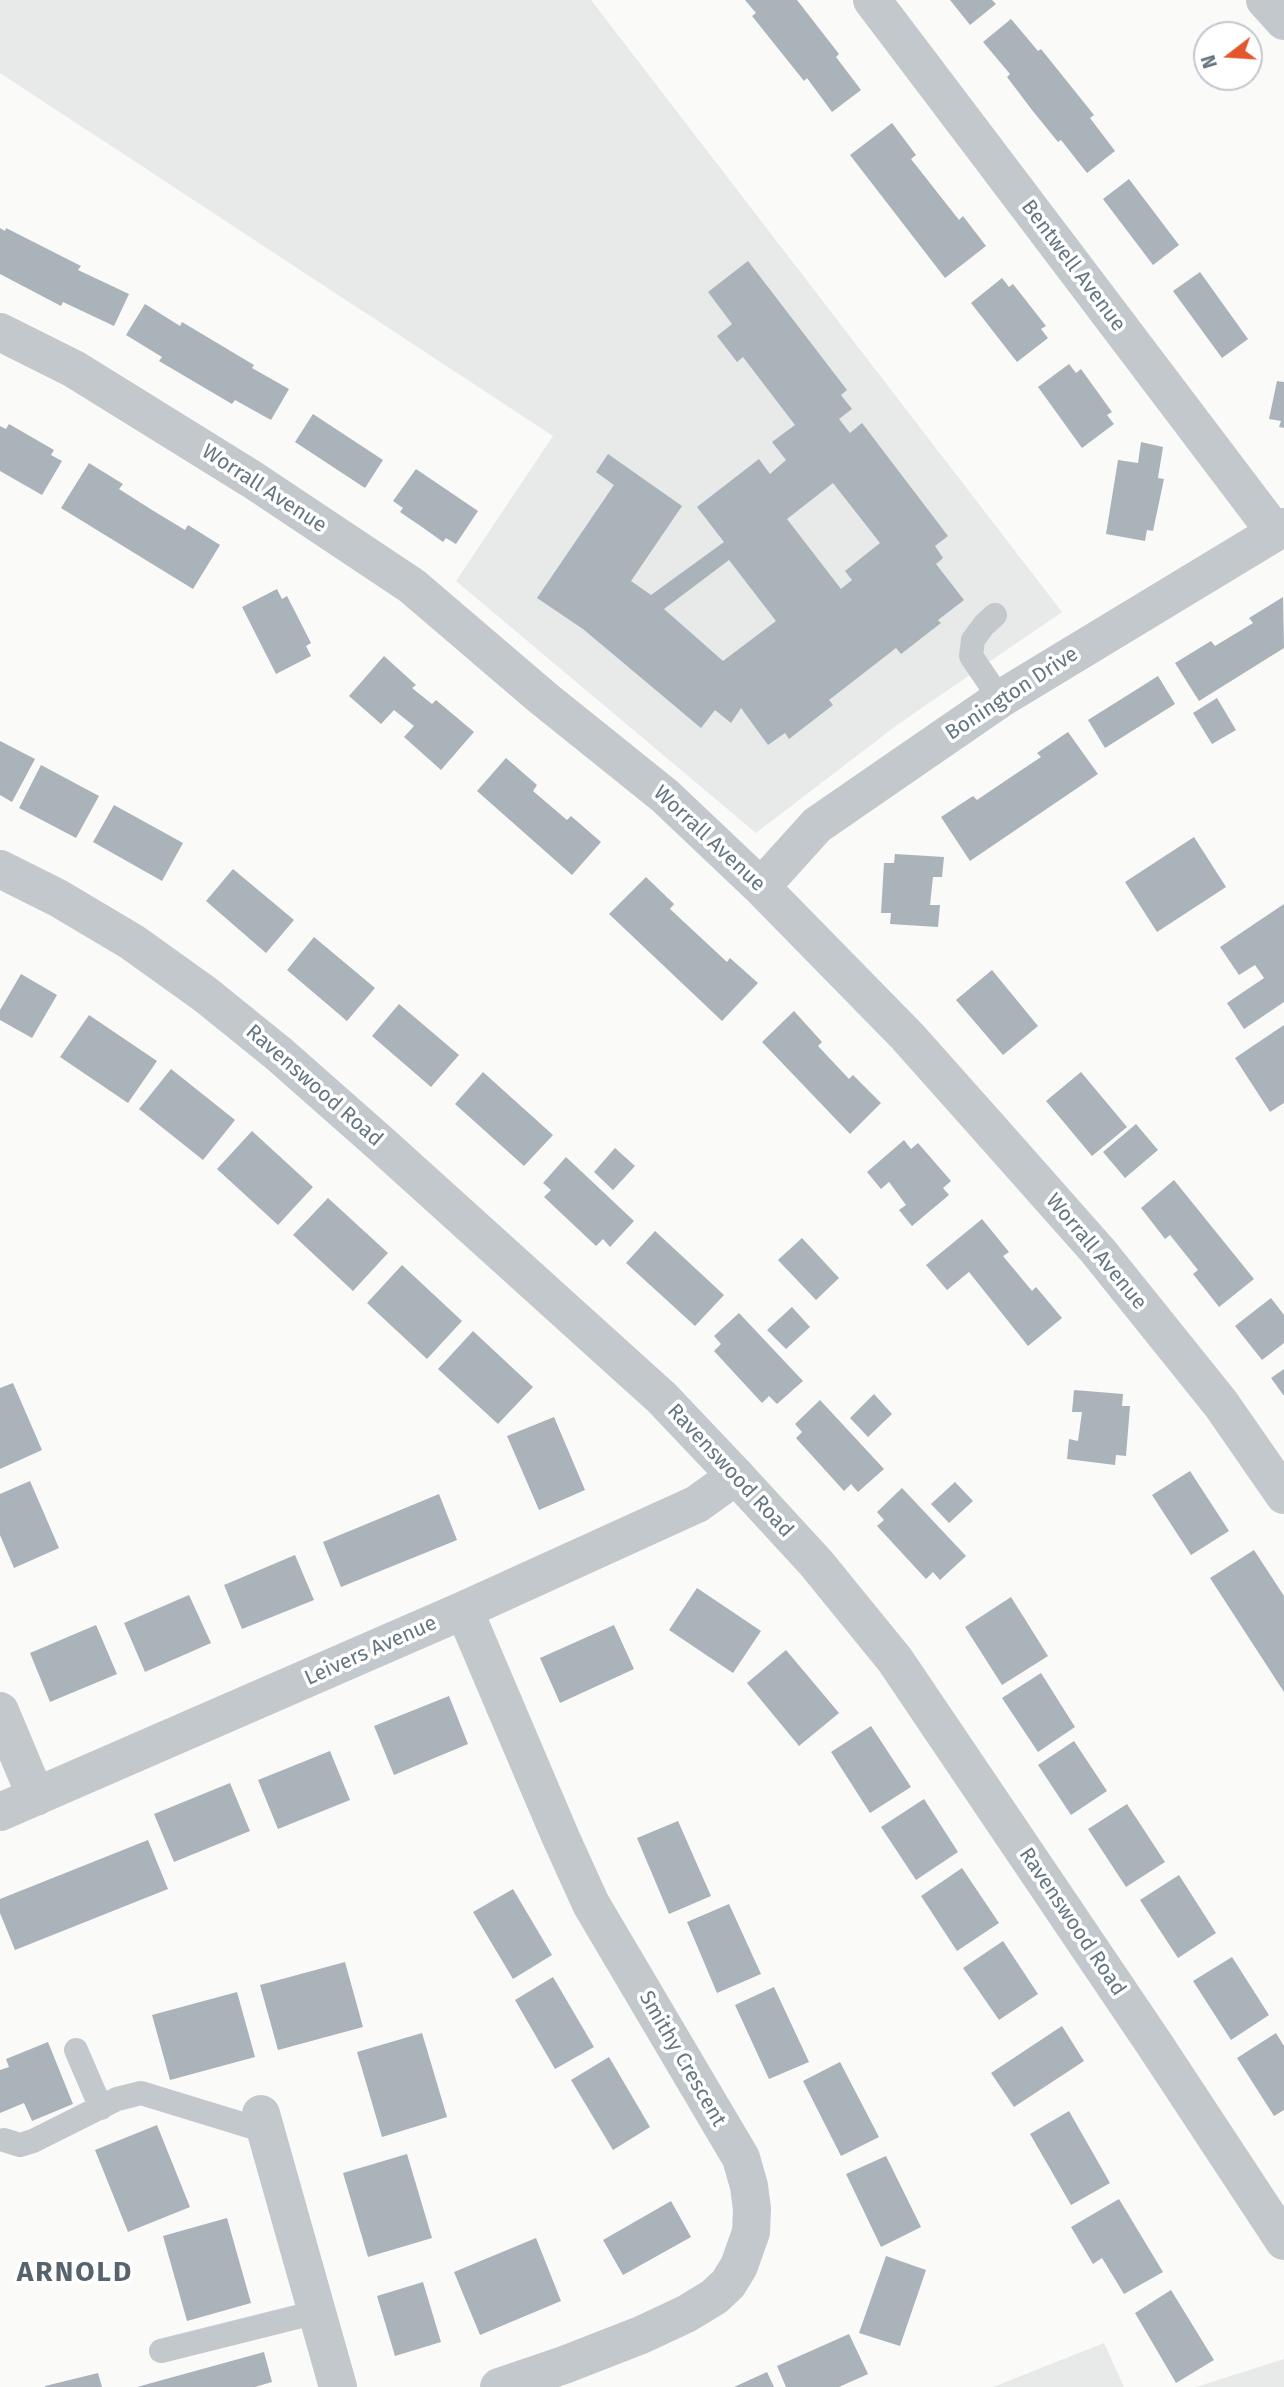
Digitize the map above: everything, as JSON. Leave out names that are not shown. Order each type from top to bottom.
[{"type":"street","name":"Bentwell Avenue","points":[[872,0],[1280,530]]},
{"type":"street","points":[[1265,0],[1284,21]]},
{"type":"street","name":"Worrall Avenue","points":[[0,332],[97,383],[253,480],[412,586],[543,698],[665,796],[761,887],[907,1036],[1098,1251],[1221,1404],[1284,1495]]},
{"type":"street","name":"Bonington Drive","points":[[761,887],[817,825],[1000,699],[1280,530]]},
{"type":"street","name":"Ravenswood Road","points":[[0,869],[58,898],[132,942],[206,995],[279,1054],[662,1398],[736,1476],[816,1563],[895,1660],[1284,2241]]},
{"type":"street","name":"Leivers Avenue","points":[[0,1812],[464,1610],[697,1504],[736,1476]]},
{"type":"street","name":"Smithy Crescent","points":[[464,1610],[591,1903],[741,2158],[752,2209],[751,2232],[738,2266],[728,2284],[714,2297],[686,2314],[641,2334],[564,2365],[499,2387]]},
{"type":"street","points":[[0,1711],[36,1797]]},
{"type":"street","points":[[263,2122],[338,2387]]},
{"type":"lane","points":[[995,615],[973,640],[971,656],[1000,699]]},
{"type":"lane","points":[[76,2050],[101,2108]]},
{"type":"lane","points":[[4,2140],[20,2145],[33,2141],[117,2099],[141,2093],[263,2122]]},
{"type":"lane","points":[[161,2351],[317,2312]]},
{"type":"shaded area","points":[[0,0],[591,0],[1062,612],[897,725],[756,833],[456,581],[553,436],[0,73]]},
{"type":"shaded area","points":[[1104,2343],[1124,2387],[993,2387]]},
{"type":"shaded area","points":[[1284,2359],[1284,2387],[1196,2387]]},
{"type":"building","points":[[745,0],[797,0],[839,54],[836,57],[861,90],[832,112],[807,78],[804,81],[752,16],[756,13]]},
{"type":"building","points":[[950,0],[992,0],[996,4],[970,25]]},
{"type":"building","points":[[1011,19],[1038,51],[1041,49],[1094,115],[1090,118],[1115,151],[1087,173],[1061,140],[1058,142],[1032,110],[1007,77],[1010,74],[983,42]]},
{"type":"building","points":[[892,123],[916,155],[911,159],[959,220],[963,216],[986,246],[945,278],[850,155]]},
{"type":"building","points":[[1129,179],[1179,245],[1153,265],[1103,199]]},
{"type":"building","points":[[0,228],[5,231],[6,228],[81,266],[78,270],[129,294],[114,326],[63,302],[61,306],[0,274]]},
{"type":"building","points":[[748,261],[847,390],[841,395],[852,409],[839,419],[850,433],[862,423],[948,536],[935,546],[943,558],[936,564],[964,600],[938,620],[941,623],[901,654],[896,648],[829,700],[833,705],[789,739],[785,733],[768,745],[741,708],[731,723],[715,710],[701,728],[583,629],[537,598],[614,485],[596,472],[608,454],[682,506],[631,581],[651,595],[724,542],[697,507],[759,459],[770,474],[786,460],[772,442],[795,425],[743,357],[737,362],[717,336],[732,324],[708,292]],"holes":[[[833,483],[880,543],[845,571],[852,580],[841,589],[787,519]],[[729,560],[776,621],[723,661],[664,609]]]},
{"type":"building","points":[[1200,272],[1248,339],[1222,358],[1173,291]]},
{"type":"building","points":[[1002,278],[1009,287],[1013,284],[1046,326],[1041,329],[1048,338],[1017,362],[971,303]]},
{"type":"building","points":[[145,304],[180,326],[182,322],[289,389],[271,420],[235,400],[232,404],[159,361],[162,357],[126,335]]},
{"type":"building","points":[[1069,364],[1076,373],[1081,369],[1112,412],[1107,415],[1114,424],[1082,448],[1038,387]]},
{"type":"building","points":[[1277,381],[1284,382],[1284,428],[1279,427],[1281,421],[1269,419]]},
{"type":"building","points":[[313,414],[383,460],[365,488],[295,442]]},
{"type":"building","points":[[9,424],[54,450],[51,455],[62,461],[42,495],[0,471],[0,426],[6,429]]},
{"type":"building","points":[[1141,442],[1163,447],[1158,478],[1164,479],[1153,531],[1147,530],[1145,541],[1106,534],[1118,460],[1138,463]]},
{"type":"building","points":[[89,463],[123,484],[119,489],[152,510],[185,530],[188,525],[220,545],[193,589],[61,508]]},
{"type":"building","points":[[416,469],[478,511],[456,544],[446,538],[443,542],[400,512],[403,508],[393,501]]},
{"type":"building","points":[[277,589],[282,599],[287,596],[311,643],[306,646],[311,656],[276,674],[242,607]]},
{"type":"building","points":[[1283,597],[1284,648],[1199,701],[1175,663],[1211,641],[1215,646],[1253,623],[1249,618]]},
{"type":"building","points":[[384,656],[416,685],[412,688],[432,704],[436,700],[474,732],[441,770],[404,737],[414,726],[394,710],[381,724],[349,696]]},
{"type":"building","points":[[1158,676],[1175,704],[1105,748],[1088,720]]},
{"type":"building","points":[[1217,698],[1236,730],[1212,744],[1193,713]]},
{"type":"building","points":[[1068,732],[1098,774],[970,861],[941,817],[973,796],[977,800],[1041,757],[1037,753]]},
{"type":"building","points":[[0,741],[35,759],[12,802],[0,795]]},
{"type":"building","points":[[506,758],[537,785],[533,791],[567,820],[571,816],[601,842],[572,875],[477,791]]},
{"type":"building","points":[[41,765],[99,796],[76,838],[19,808]]},
{"type":"building","points":[[114,805],[183,843],[162,881],[93,842]]},
{"type":"building","points":[[1194,837],[1226,887],[1157,932],[1125,882]]},
{"type":"building","points":[[895,854],[944,857],[942,877],[933,877],[930,905],[940,905],[938,927],[890,924],[891,913],[881,913],[884,863],[894,863]]},
{"type":"building","points":[[233,869],[294,920],[266,953],[206,901]]},
{"type":"building","points":[[646,877],[674,904],[670,909],[727,962],[730,958],[758,983],[722,1021],[609,914]]},
{"type":"building","points":[[1284,904],[1284,1002],[1244,1029],[1227,1003],[1264,978],[1255,965],[1239,975],[1220,947]]},
{"type":"building","points":[[314,937],[375,988],[347,1021],[287,970]]},
{"type":"building","points":[[992,970],[1038,1026],[1003,1055],[956,1000]]},
{"type":"building","points":[[21,974],[57,995],[32,1038],[0,1020],[0,1010]]},
{"type":"building","points":[[399,1004],[459,1055],[431,1087],[372,1036]]},
{"type":"building","points":[[794,1011],[822,1042],[818,1046],[849,1079],[853,1075],[881,1103],[850,1134],[762,1042]]},
{"type":"building","points":[[89,1015],[157,1061],[128,1103],[60,1057]]},
{"type":"building","points":[[1284,1025],[1284,1103],[1270,1112],[1235,1058]]},
{"type":"building","points":[[171,1069],[235,1120],[203,1160],[139,1109]]},
{"type":"building","points":[[483,1072],[553,1135],[524,1166],[455,1104]]},
{"type":"building","points":[[1081,1072],[1127,1127],[1092,1156],[1046,1101]]},
{"type":"building","points":[[1136,1124],[1158,1150],[1125,1178],[1103,1152]]},
{"type":"building","points":[[252,1131],[313,1187],[278,1225],[217,1169]]},
{"type":"building","points":[[904,1140],[911,1149],[918,1143],[951,1181],[943,1188],[949,1195],[912,1226],[899,1210],[906,1205],[889,1182],[881,1189],[867,1172]]},
{"type":"building","points":[[615,1148],[635,1166],[613,1190],[594,1172]]},
{"type":"building","points":[[566,1157],[634,1221],[610,1247],[603,1239],[596,1246],[544,1197],[551,1190],[543,1183]]},
{"type":"building","points":[[1174,1180],[1254,1279],[1219,1307],[1193,1274],[1198,1270],[1170,1235],[1165,1239],[1141,1208]]},
{"type":"building","points":[[328,1198],[388,1253],[353,1291],[293,1235]]},
{"type":"building","points":[[982,1219],[1009,1252],[1003,1256],[1032,1291],[1036,1287],[1062,1318],[1028,1346],[969,1272],[947,1290],[926,1265]]},
{"type":"building","points":[[655,1231],[724,1295],[695,1326],[626,1263]]},
{"type":"building","points":[[802,1238],[839,1278],[816,1300],[778,1260]]},
{"type":"building","points":[[402,1265],[462,1321],[427,1359],[367,1303]]},
{"type":"building","points":[[1271,1298],[1284,1315],[1284,1343],[1262,1360],[1235,1326]]},
{"type":"building","points":[[792,1307],[810,1327],[786,1349],[767,1330]]},
{"type":"building","points":[[739,1313],[803,1381],[777,1404],[769,1396],[762,1403],[714,1351],[721,1344],[714,1336]]},
{"type":"building","points":[[473,1331],[533,1387],[498,1424],[438,1369]]},
{"type":"building","points":[[1284,1369],[1284,1396],[1271,1378]]},
{"type":"building","points":[[13,1383],[42,1450],[0,1469],[0,1388]]},
{"type":"building","points":[[1074,1390],[1123,1394],[1122,1406],[1130,1406],[1126,1456],[1116,1455],[1115,1465],[1067,1459],[1069,1439],[1078,1441],[1082,1412],[1072,1412]]},
{"type":"building","points":[[874,1394],[892,1414],[868,1437],[850,1418]]},
{"type":"building","points":[[820,1400],[884,1469],[858,1492],[851,1484],[844,1491],[796,1438],[802,1432],[795,1424]]},
{"type":"building","points":[[554,1417],[585,1490],[539,1510],[507,1436]]},
{"type":"building","points":[[1190,1471],[1229,1531],[1191,1555],[1152,1495]]},
{"type":"building","points":[[30,1481],[59,1548],[14,1568],[0,1535],[0,1494]]},
{"type":"building","points":[[955,1482],[973,1501],[949,1523],[931,1504]]},
{"type":"building","points":[[902,1488],[966,1556],[940,1580],[933,1572],[926,1579],[877,1526],[884,1520],[877,1512]]},
{"type":"building","points":[[439,1494],[457,1540],[341,1587],[323,1542]]},
{"type":"building","points":[[1254,1550],[1284,1596],[1284,1692],[1210,1578]]},
{"type":"building","points":[[295,1555],[314,1600],[242,1629],[224,1585]]},
{"type":"building","points":[[697,1588],[761,1631],[733,1673],[669,1630]]},
{"type":"building","points":[[189,1595],[211,1643],[145,1672],[124,1623]]},
{"type":"building","points":[[1011,1597],[1048,1656],[1002,1685],[965,1627]]},
{"type":"building","points":[[96,1625],[117,1674],[50,1702],[30,1653]]},
{"type":"building","points":[[614,1625],[634,1669],[560,1703],[540,1658]]},
{"type":"building","points":[[786,1650],[839,1713],[799,1746],[747,1683]]},
{"type":"building","points":[[1041,1673],[1075,1727],[1038,1752],[1002,1698]]},
{"type":"building","points":[[449,1696],[468,1744],[394,1775],[374,1726]]},
{"type":"building","points":[[871,1726],[911,1787],[870,1813],[831,1752]]},
{"type":"building","points":[[1074,1741],[1107,1791],[1071,1815],[1038,1765]]},
{"type":"building","points":[[330,1751],[350,1800],[278,1829],[258,1780]]},
{"type":"building","points":[[230,1783],[250,1831],[174,1862],[154,1814]]},
{"type":"building","points":[[924,1799],[958,1852],[916,1880],[881,1827]]},
{"type":"building","points":[[1127,1804],[1165,1862],[1126,1887],[1088,1829]]},
{"type":"building","points":[[678,1821],[711,1896],[669,1914],[637,1838]]},
{"type":"building","points":[[148,1840],[168,1889],[15,1950],[0,1913],[0,1899]]},
{"type":"building","points":[[962,1868],[999,1923],[957,1951],[921,1896]]},
{"type":"building","points":[[1179,1875],[1216,1933],[1178,1958],[1140,1900]]},
{"type":"building","points":[[513,1889],[552,1955],[513,1979],[473,1912]]},
{"type":"building","points":[[729,1904],[761,1974],[717,1993],[687,1922]]},
{"type":"building","points":[[1003,1941],[1038,1994],[999,2020],[963,1968]]},
{"type":"building","points":[[1232,1957],[1269,2015],[1231,2040],[1193,1981]]},
{"type":"building","points":[[345,1962],[363,2027],[278,2050],[260,1985]]},
{"type":"building","points":[[553,1977],[594,2047],[555,2069],[515,2000]]},
{"type":"building","points":[[774,1987],[809,2062],[769,2079],[735,2005]]},
{"type":"building","points":[[237,1992],[255,2057],[170,2080],[152,2015]]},
{"type":"building","points":[[1062,2026],[1084,2061],[1014,2107],[991,2073]]},
{"type":"building","points":[[422,2033],[447,2117],[382,2137],[357,2052]]},
{"type":"building","points":[[1276,2033],[1284,2046],[1284,2110],[1274,2116],[1237,2058]]},
{"type":"building","points":[[48,2042],[73,2104],[32,2121],[24,2103],[0,2113],[0,2070],[9,2067],[6,2059]]},
{"type":"building","points":[[609,2057],[650,2127],[613,2150],[571,2080]]},
{"type":"building","points":[[840,2062],[879,2137],[841,2156],[803,2081]]},
{"type":"building","points":[[1069,2111],[1110,2183],[1071,2205],[1030,2134]]},
{"type":"building","points":[[157,2125],[190,2207],[128,2232],[95,2150]]},
{"type":"building","points":[[407,2154],[432,2238],[368,2257],[343,2173]]},
{"type":"building","points":[[886,2156],[921,2227],[881,2247],[846,2174]]},
{"type":"building","points":[[1119,2199],[1163,2272],[1124,2294],[1102,2258],[1093,2264],[1071,2227]]},
{"type":"building","points":[[671,2201],[691,2237],[623,2275],[603,2240]]},
{"type":"building","points":[[227,2218],[251,2303],[187,2321],[163,2236]]},
{"type":"building","points":[[536,2238],[561,2301],[480,2335],[454,2272]]},
{"type":"building","points":[[886,2256],[926,2270],[900,2346],[859,2333]]},
{"type":"building","points":[[423,2282],[441,2342],[395,2356],[377,2296]]},
{"type":"building","points":[[1171,2290],[1214,2360],[1176,2383],[1135,2313]]},
{"type":"building","points":[[849,2334],[868,2374],[839,2387],[786,2387],[777,2366]]},
{"type":"building","points":[[264,2352],[272,2382],[255,2387],[137,2387]]},
{"type":"building","points":[[767,2372],[774,2387],[734,2387]]},
{"type":"building","points":[[98,2373],[102,2387],[45,2387],[45,2386]]},
{"type":"district","name":"ARNOLD","points":[[75,2273]]}]
